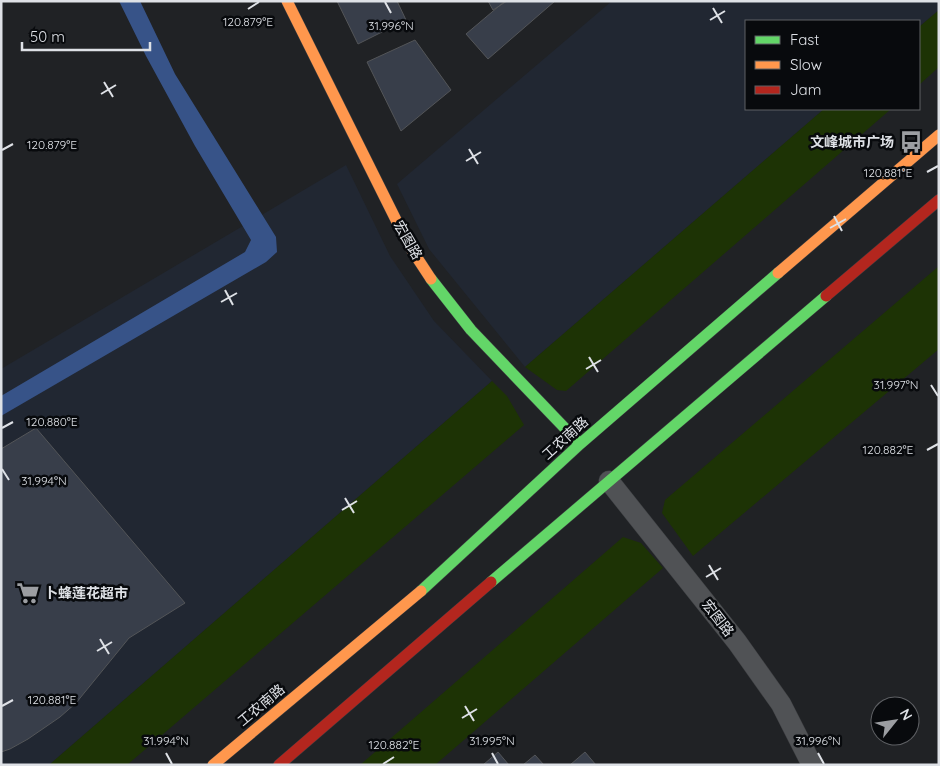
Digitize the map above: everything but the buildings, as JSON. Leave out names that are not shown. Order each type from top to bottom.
[{"type":"main road","name":"宏图路","points":[[287,1],[408,244],[437,287],[471,330],[580,444]]},
{"type":"main road","name":"工农南路","points":[[213,765],[417,594],[580,444],[939,135]]},
{"type":"main road","points":[[280,765],[939,200]]},
{"type":"street","name":"宏图路","points":[[609,481],[737,642],[781,704],[812,765]]},
{"type":"shaded area","points":[[612,1],[939,1],[939,10],[920,26],[920,20],[745,20],[745,110],[823,110],[525,367],[429,249],[397,184]]},
{"type":"shaded area","points":[[346,165],[390,256],[434,321],[492,381],[49,765],[1,765],[1,369]]},
{"type":"green space","points":[[939,10],[939,67],[920,84],[920,26]]},
{"type":"green space","points":[[823,110],[890,110],[566,391],[557,390],[525,367]]},
{"type":"green space","points":[[939,266],[939,349],[693,556],[662,513],[665,500]]},
{"type":"green space","points":[[492,381],[507,396],[524,425],[127,765],[49,765]]},
{"type":"green space","points":[[623,537],[641,543],[663,568],[435,765],[360,765]]},
{"type":"water","points":[[119,1],[140,1],[175,74],[276,237],[277,252],[266,262],[1,416],[1,396],[245,252],[251,240],[195,146],[146,56]]},
{"type":"traffic: fast","points":[[421,591],[580,444],[778,273]]},
{"type":"traffic: fast","points":[[431,279],[471,330],[580,444]]},
{"type":"traffic: fast","points":[[491,582],[826,296]]},
{"type":"traffic: slow","points":[[287,1],[408,244],[431,279]]},
{"type":"traffic: slow","points":[[778,273],[939,135]]},
{"type":"traffic: slow","points":[[213,765],[421,591]]},
{"type":"traffic: jam","points":[[826,296],[939,200]]},
{"type":"traffic: jam","points":[[279,765],[491,582]]},
{"type":"place","name":"文峰城市广场","points":[[911,142]]},
{"type":"place","name":"卜蜂莲花超市","points":[[28,593]]}]
